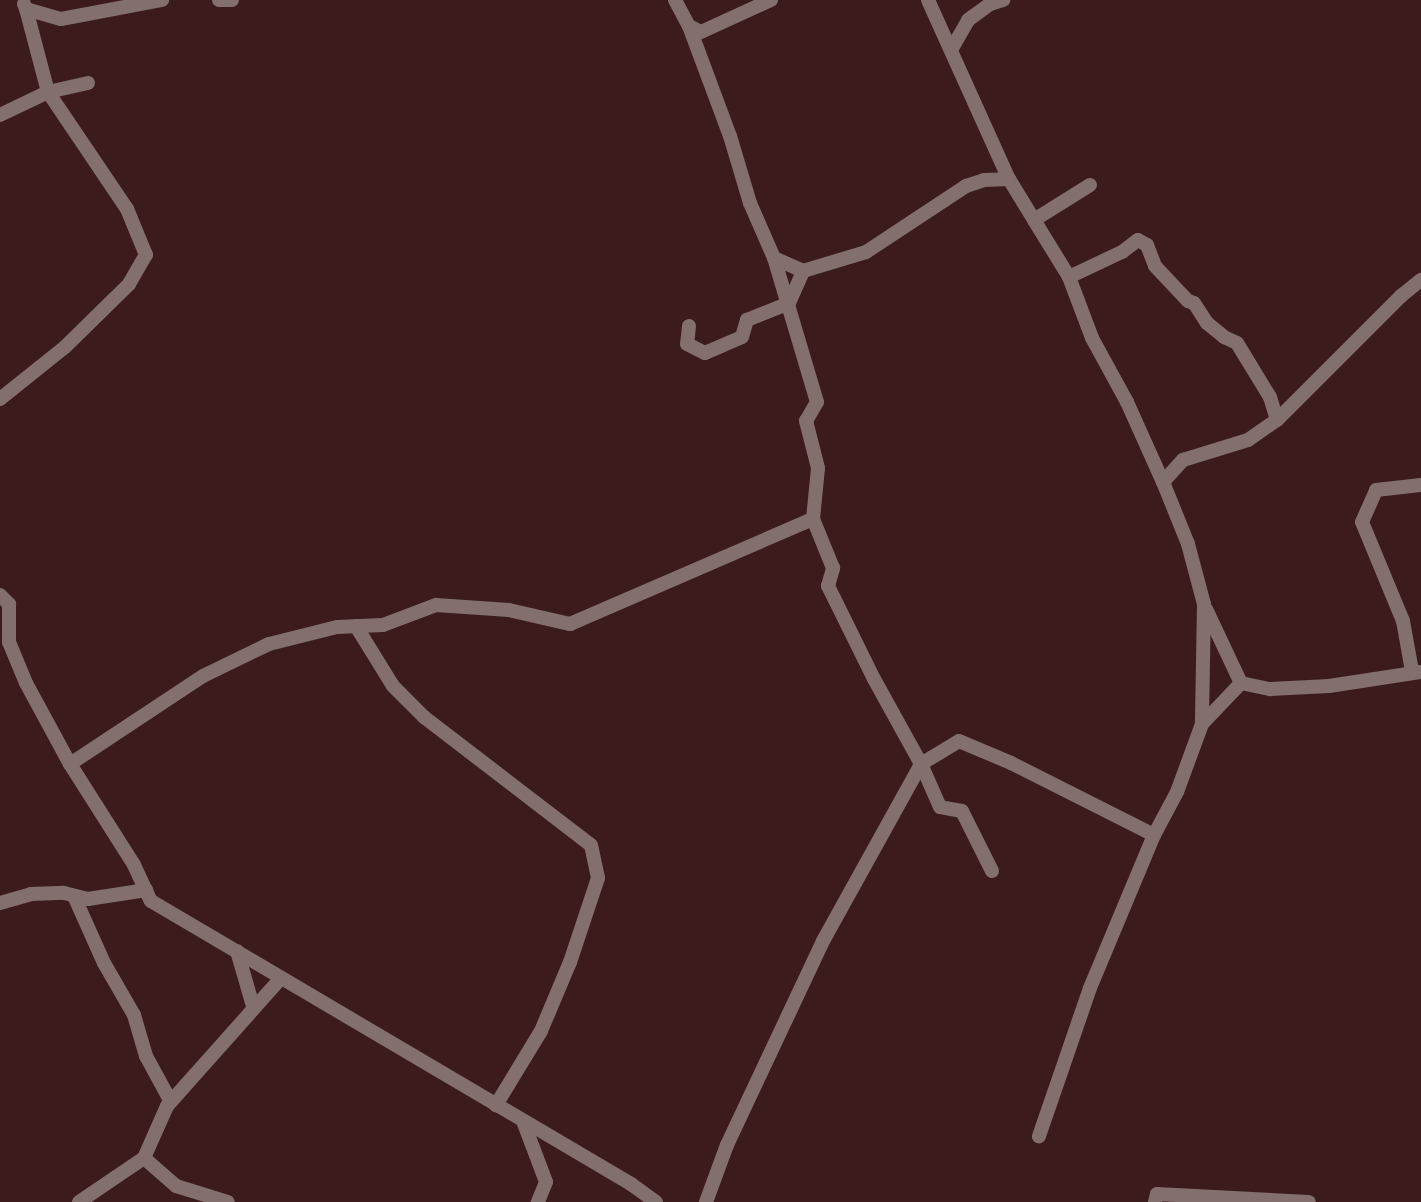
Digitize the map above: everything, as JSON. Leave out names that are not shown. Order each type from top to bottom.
[{"type":"street","points":[[24,4],[61,19],[162,0]]},
{"type":"street","points":[[219,0],[232,0]]},
{"type":"street","points":[[675,0],[689,26],[730,136],[750,203],[774,258],[817,402],[806,421],[818,468],[813,519],[833,568],[828,586],[873,679],[921,764],[940,807],[962,811],[992,871]]},
{"type":"street","points":[[689,26],[701,32],[771,0]]},
{"type":"street","points":[[928,0],[1009,179],[1069,277],[1092,338],[1127,402],[1188,544],[1204,604],[1241,683]]},
{"type":"street","points":[[951,50],[968,20],[990,4],[1003,0]]},
{"type":"street","points":[[0,399],[65,346],[120,293],[146,255],[127,209],[48,92],[24,4]]},
{"type":"street","points":[[0,115],[48,92],[88,83]]},
{"type":"street","points":[[774,258],[803,271],[866,252],[966,186],[984,180],[1009,179]]},
{"type":"street","points":[[1034,220],[1090,185]]},
{"type":"street","points":[[1069,277],[1122,253],[1138,240],[1147,245],[1155,266],[1188,301],[1194,303],[1207,323],[1224,337],[1237,343],[1270,397],[1277,420]]},
{"type":"street","points":[[689,326],[687,344],[705,353],[742,337],[747,320],[789,303],[803,271]]},
{"type":"street","points":[[1163,482],[1183,460],[1248,440],[1277,420],[1401,296],[1421,280]]},
{"type":"street","points":[[1241,683],[1270,689],[1329,686],[1417,672],[1403,621],[1362,522],[1376,490],[1421,485]]},
{"type":"street","points":[[70,764],[214,671],[269,645],[337,627],[383,625],[436,605],[509,610],[570,624],[813,519]]},
{"type":"street","points":[[0,595],[9,604],[9,642],[26,683],[70,764],[134,864],[150,901],[631,1184],[656,1202]]},
{"type":"street","points":[[1040,1136],[1090,988],[1154,835],[1177,792],[1202,724],[1204,604]]},
{"type":"street","points":[[356,626],[393,686],[424,717],[591,845],[598,878],[570,961],[541,1031],[496,1105]]},
{"type":"street","points":[[1202,724],[1241,683]]},
{"type":"street","points":[[706,1202],[727,1144],[823,941],[921,764],[959,741],[1011,763],[1154,835]]},
{"type":"street","points":[[0,903],[31,894],[88,899],[146,890]]},
{"type":"street","points":[[74,896],[104,963],[134,1015],[146,1056],[171,1102]]},
{"type":"street","points":[[237,951],[253,1006]]},
{"type":"street","points":[[79,1202],[144,1158],[171,1102],[253,1006],[281,978]]},
{"type":"street","points":[[523,1121],[546,1182],[538,1202]]},
{"type":"street","points":[[144,1158],[176,1186],[228,1202]]},
{"type":"street","points":[[1155,1202],[1157,1194],[1309,1202]]}]
